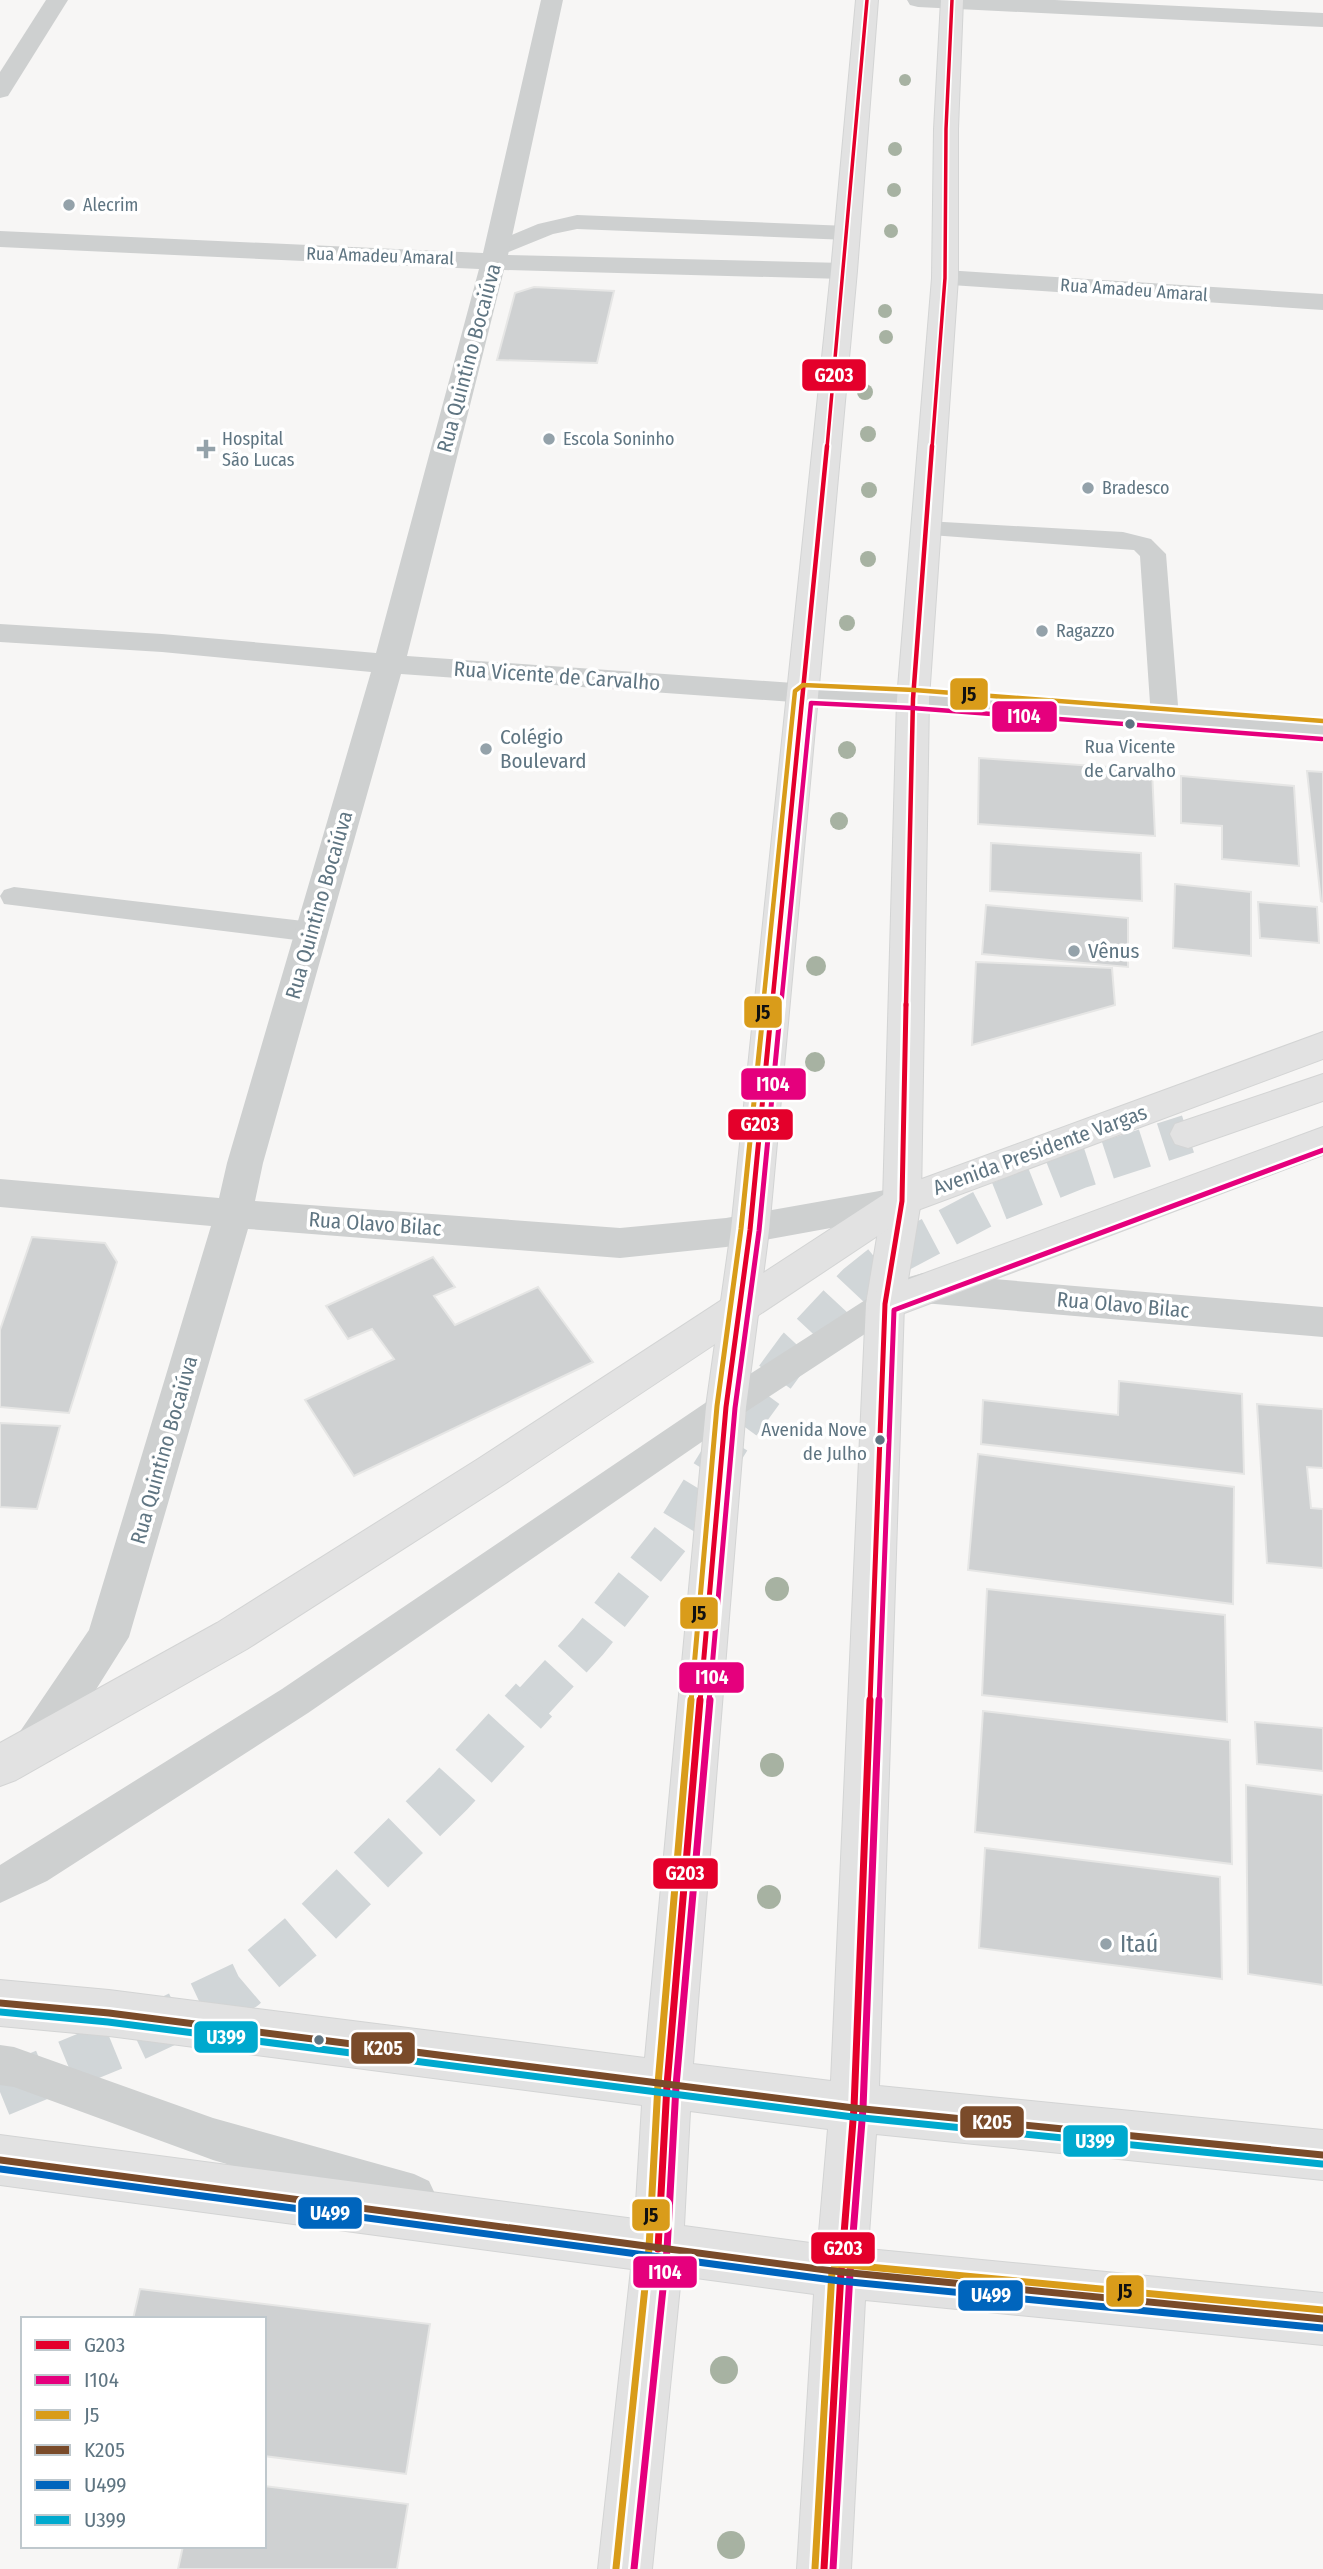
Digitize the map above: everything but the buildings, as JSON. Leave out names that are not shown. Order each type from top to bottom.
[{"type":"main road","points":[[625,2569],[658,2249],[667,2085],[726,1407],[750,1230],[848,233],[867,0]]},
{"type":"main road","points":[[824,2569],[904,1296],[902,1201],[913,699],[945,278],[946,130],[952,1]]},
{"type":"main road","name":"Avenida Presidente Vargas","points":[[902,1201],[1323,1045]]},
{"type":"main road","points":[[1188,1134],[1323,1087]]},
{"type":"main road","points":[[904,1296],[1323,1141]]},
{"type":"main road","points":[[18,1756],[233,1636],[738,1311],[902,1201]]},
{"type":"main road","points":[[0,2003],[122,2015],[853,2108],[1323,2155]]},
{"type":"main road","points":[[0,2160],[841,2272],[1323,2319]]},
{"type":"street","points":[[0,91],[57,0]]},
{"type":"street","name":"Rua Quintino Bocaiúva","points":[[18,1756],[108,1637],[234,1214],[245,1163],[389,664],[495,255],[552,0]]},
{"type":"street","points":[[918,0],[1323,20]]},
{"type":"street","name":"Rua Amadeu Amaral","points":[[0,239],[495,255],[844,271]]},
{"type":"street","name":"Rua Amadeu Amaral","points":[[945,278],[1323,302]]},
{"type":"street","name":"Rua Vicente de Carvalho","points":[[0,633],[162,643],[389,664],[1323,730]]},
{"type":"street","name":"Rua Olavo Bilac","points":[[0,1193],[234,1214],[620,1243],[672,1241],[750,1230]]},
{"type":"street","name":"Avenida Presidente Vargas","points":[[750,1230],[902,1201]]},
{"type":"street","name":"Rua Olavo Bilac","points":[[904,1296],[1323,1322]]},
{"type":"lane","points":[[495,255],[546,229],[577,222],[848,233]]},
{"type":"lane","points":[[926,529],[1123,540],[1142,544],[1153,554],[1165,718]]},
{"type":"lane","points":[[14,897],[312,932]]},
{"type":"lane","points":[[0,1885],[44,1861],[295,1701],[726,1407],[904,1296]]},
{"type":"lane","points":[[0,2064],[213,2139],[545,2234]]},
{"type":"tunnel","points":[[533,1702],[588,1642],[670,1539],[740,1425],[797,1347],[856,1284],[886,1260],[992,1204],[1080,1169],[1188,1134]]},
{"type":"tunnel","points":[[0,2092],[132,2038],[243,1986],[316,1924],[450,1792],[534,1700]]},
{"type":"transit line","name":"G203","points":[[658,2249],[667,2085],[726,1407],[750,1230],[844,271],[867,0]]},
{"type":"transit line","name":"G203","points":[[824,2569],[841,2272],[854,2108],[885,1304],[902,1201],[913,699],[945,278],[946,129],[952,0]]},
{"type":"transit line","name":"J5","points":[[616,2568],[649,2248],[658,2084],[717,1406],[741,1229],[795,691],[803,685],[914,690],[1323,721]]},
{"type":"transit line","name":"I104","points":[[634,2569],[667,2250],[676,2086],[735,1408],[759,1231],[811,703],[912,708],[1322,739]]},
{"type":"transit line","name":"I104","points":[[833,2569],[850,2273],[863,2108],[894,1310],[1323,1150]]},
{"type":"transit line","name":"K205","points":[[0,2003],[109,2013],[854,2108],[1323,2155]]},
{"type":"transit line","name":"U399","points":[[0,2012],[108,2022],[853,2117],[1322,2164]]},
{"type":"transit line","name":"K205","points":[[0,2160],[841,2272],[1323,2319]]},
{"type":"transit line","name":"U499","points":[[0,2169],[840,2281],[1322,2328]]},
{"type":"transit line","name":"J5","points":[[815,2568],[832,2271],[837,2264],[1323,2310]]},
{"type":"place","name":"Alecrim","points":[[69,205]]},
{"type":"place","name":"Escola Soninho","points":[[549,439]]},
{"type":"place","name":"Hospital São Lucas","points":[[206,449]]},
{"type":"place","name":"Bradesco","points":[[1088,488]]},
{"type":"place","name":"Ragazzo","points":[[1042,631]]},
{"type":"place","name":"Rua Vicente de Carvalho","points":[[1130,724]]},
{"type":"place","name":"Colégio Boulevard","points":[[486,749]]},
{"type":"place","name":"Vênus","points":[[1074,951]]},
{"type":"place","name":"Avenida Nove de Julho","points":[[880,1440]]},
{"type":"place","name":"Itaú","points":[[1106,1944]]}]
